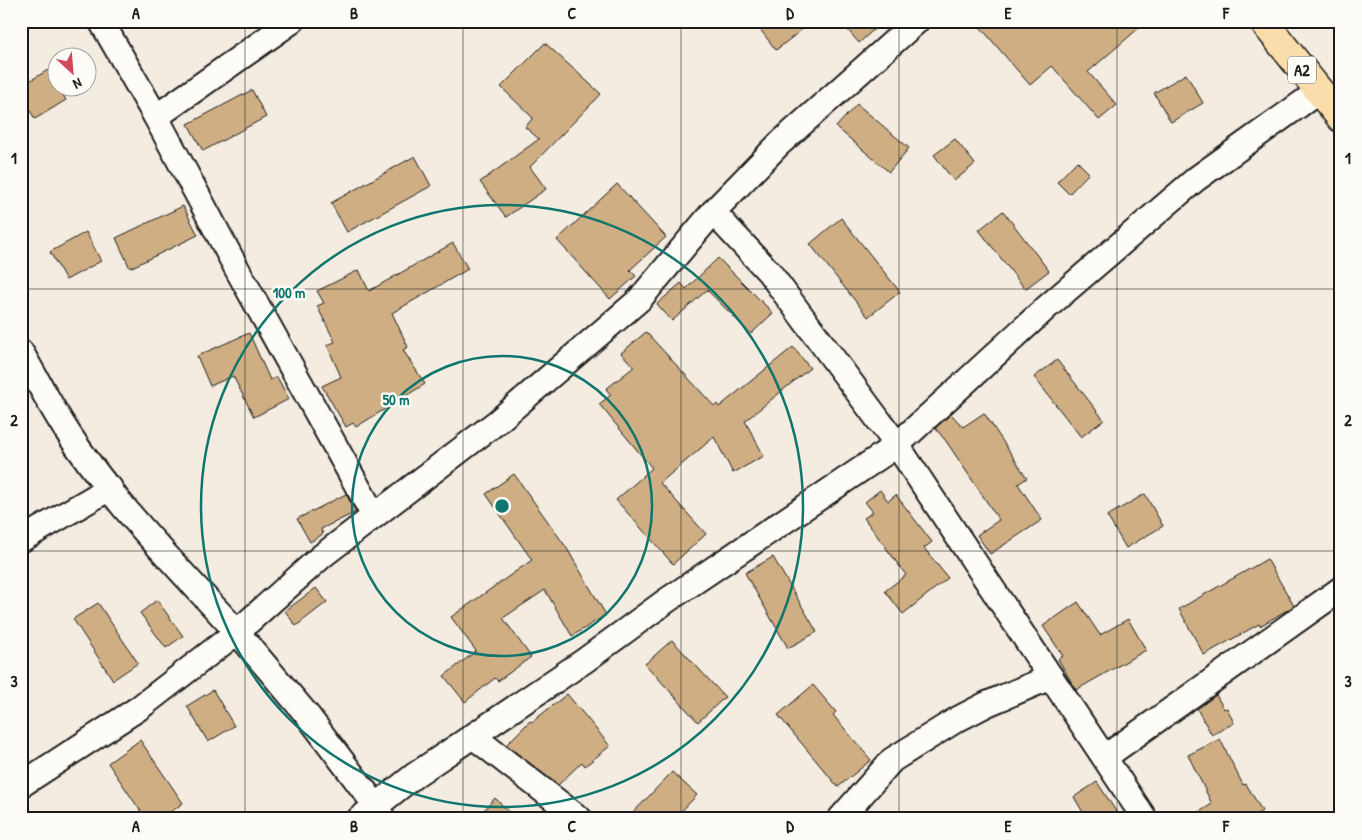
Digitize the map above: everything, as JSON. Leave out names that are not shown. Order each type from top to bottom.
[{"type":"highway","name":"A2","points":[[1263,21],[1341,118]]},
{"type":"street","points":[[102,21],[374,516]]},
{"type":"street","points":[[156,117],[292,21]]},
{"type":"street","points":[[21,785],[139,708],[238,632],[322,556],[498,422],[639,300],[713,212],[779,144],[917,21]]},
{"type":"street","points":[[21,352],[64,426],[110,488],[156,544],[238,632],[308,716],[372,814],[415,775],[584,661],[666,600],[896,445],[1047,307],[1196,179],[1319,91]]},
{"type":"street","points":[[713,212],[769,272],[896,445],[1105,756],[1145,819]]},
{"type":"street","points":[[21,540],[110,488]]},
{"type":"street","points":[[1105,756],[1341,589]]},
{"type":"street","points":[[840,819],[892,760],[956,720],[1051,677]]},
{"type":"street","points":[[474,737],[580,819]]},
{"type":"building","points":[[768,21],[813,21],[776,50],[759,28]]},
{"type":"building","points":[[840,21],[883,21],[859,43]]},
{"type":"building","points":[[975,21],[1147,21],[1088,72],[1117,105],[1099,120],[1052,66],[1030,85]]},
{"type":"building","points":[[545,43],[601,94],[530,167],[546,189],[506,217],[480,182],[539,139],[525,127],[533,118],[501,87]]},
{"type":"building","points":[[48,70],[48,98],[65,98],[66,100],[35,119],[21,96],[21,86]]},
{"type":"building","points":[[1186,74],[1203,103],[1171,122],[1154,93]]},
{"type":"building","points":[[252,90],[266,117],[203,151],[188,124]]},
{"type":"building","points":[[857,104],[909,148],[889,172],[836,127]]},
{"type":"building","points":[[955,139],[975,164],[954,181],[934,155]]},
{"type":"building","points":[[415,156],[431,186],[347,232],[331,203]]},
{"type":"building","points":[[1077,161],[1089,173],[1069,194],[1057,182]]},
{"type":"building","points":[[617,184],[666,237],[630,270],[636,276],[610,299],[557,240]]},
{"type":"building","points":[[183,206],[198,235],[130,268],[116,238]]},
{"type":"building","points":[[1003,211],[1049,271],[1025,289],[979,230]]},
{"type":"building","points":[[841,218],[900,292],[868,317],[810,244]]},
{"type":"building","points":[[86,232],[101,261],[66,280],[50,252]]},
{"type":"building","points":[[453,243],[468,269],[392,313],[408,347],[403,350],[425,384],[356,427],[353,423],[346,427],[322,386],[341,377],[327,345],[335,342],[317,306],[324,303],[317,291],[359,270],[369,291]]},
{"type":"building","points":[[718,258],[773,313],[751,334],[707,290],[672,321],[657,304],[681,283],[686,289]]},
{"type":"building","points":[[646,332],[714,406],[717,404],[719,407],[793,347],[810,368],[745,421],[764,456],[733,473],[714,437],[660,483],[706,534],[673,564],[616,500],[652,468],[599,404],[611,395],[606,389],[634,367],[621,353]]},
{"type":"building","points":[[249,333],[270,380],[277,377],[289,399],[254,417],[233,376],[210,386],[197,356]]},
{"type":"building","points":[[1057,360],[1104,420],[1081,437],[1034,377]]},
{"type":"building","points":[[984,413],[1027,478],[1018,484],[1042,520],[990,554],[977,535],[999,520],[946,441],[935,428],[951,414],[963,427]]},
{"type":"building","points":[[514,474],[566,547],[606,615],[572,636],[545,590],[503,618],[531,657],[498,681],[495,678],[465,702],[444,676],[476,651],[451,617],[532,560],[486,494]]},
{"type":"building","points":[[880,490],[888,501],[896,495],[932,542],[924,548],[948,578],[903,614],[885,591],[906,575],[864,518],[873,512],[865,502]]},
{"type":"building","points":[[346,494],[356,512],[321,529],[323,534],[310,542],[297,519]]},
{"type":"building","points":[[1145,494],[1163,526],[1126,548],[1107,516]]},
{"type":"building","points":[[773,557],[817,632],[788,648],[745,573]]},
{"type":"building","points":[[1267,559],[1294,606],[1204,655],[1179,609]]},
{"type":"building","points":[[316,588],[327,602],[296,626],[285,611]]},
{"type":"building","points":[[157,600],[183,636],[166,648],[140,613]]},
{"type":"building","points":[[1078,602],[1100,635],[1128,619],[1146,650],[1076,690],[1058,659],[1063,656],[1043,626]]},
{"type":"building","points":[[98,603],[138,663],[113,680],[73,619]]},
{"type":"building","points":[[672,640],[725,697],[698,722],[645,664]]},
{"type":"building","points":[[813,685],[836,712],[833,715],[871,760],[838,787],[778,715]]},
{"type":"building","points":[[213,690],[234,726],[208,742],[187,706]]},
{"type":"building","points":[[567,694],[610,746],[585,766],[582,762],[558,785],[506,745],[530,721],[532,722]]},
{"type":"building","points":[[1216,695],[1224,709],[1227,708],[1234,723],[1212,735],[1197,709]]},
{"type":"building","points":[[1220,739],[1243,785],[1246,784],[1262,811],[1249,819],[1188,819],[1212,804],[1188,755]]},
{"type":"building","points":[[140,740],[183,803],[161,819],[146,819],[108,763]]},
{"type":"building","points":[[672,772],[697,795],[674,819],[627,819]]},
{"type":"building","points":[[1097,782],[1121,819],[1087,819],[1074,797]]},
{"type":"building","points":[[495,798],[517,819],[476,819]]}]
